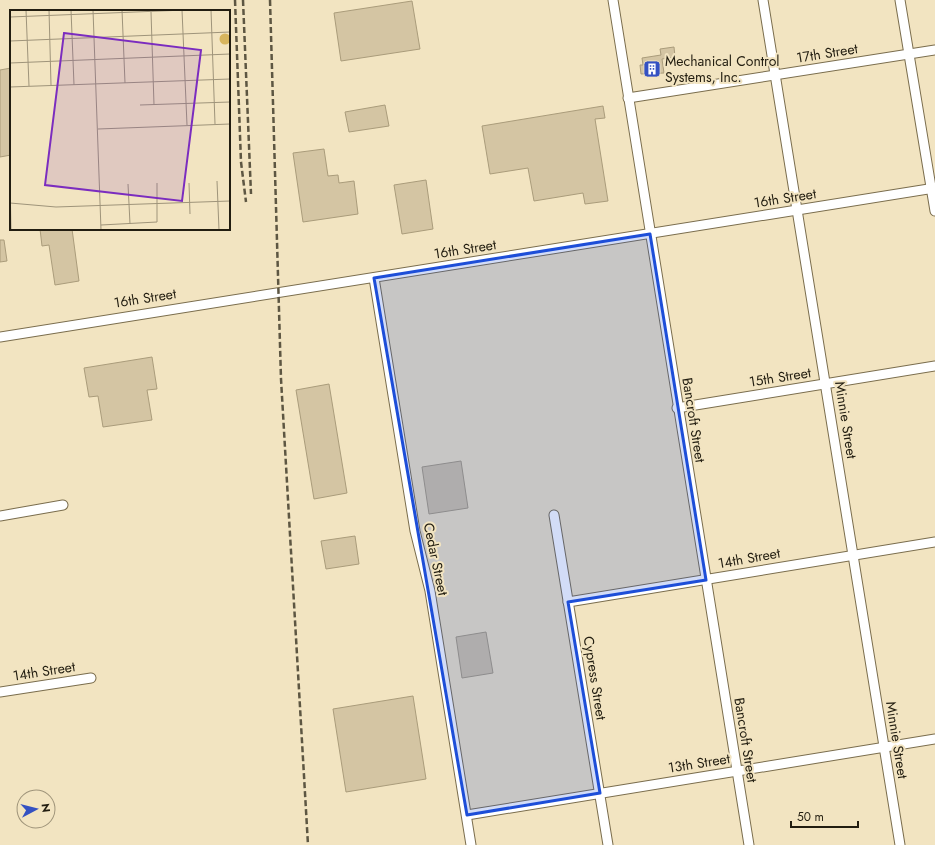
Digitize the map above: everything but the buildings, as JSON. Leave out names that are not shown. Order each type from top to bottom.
[{"type":"street","name":"Bancroft Street","points":[[613,0],[677,408],[749,845]]},
{"type":"street","name":"Minnie Street","points":[[763,0],[777,75],[900,845]]},
{"type":"street","points":[[900,0],[933,188],[935,211]]},
{"type":"street","name":"17th Street","points":[[628,98],[935,50]]},
{"type":"street","name":"16th Street","points":[[0,336],[196,304],[374,278],[933,188]]},
{"type":"street","name":"Cedar Street","points":[[374,278],[415,531],[430,591],[471,845]]},
{"type":"street","name":"15th Street","points":[[677,408],[935,366]]},
{"type":"street","points":[[0,516],[63,505]]},
{"type":"street","name":"Cypress Street","points":[[554,515],[608,845]]},
{"type":"street","name":"14th Street","points":[[568,602],[935,542]]},
{"type":"street","name":"14th Street","points":[[0,692],[91,678]]},
{"type":"street","name":"13th Street","points":[[467,815],[600,792],[935,739]]},
{"type":"highlighted area","points":[[650,234],[706,580],[568,602],[600,793],[467,815],[374,278]]},
{"type":"railway","points":[[235,0],[241,162],[246,202]]},
{"type":"railway","points":[[243,0],[251,194]]},
{"type":"railway","points":[[270,0],[281,379],[308,845]]},
{"type":"place","name":"Mechanical Control Systems, Inc.","points":[[652,69]]}]
